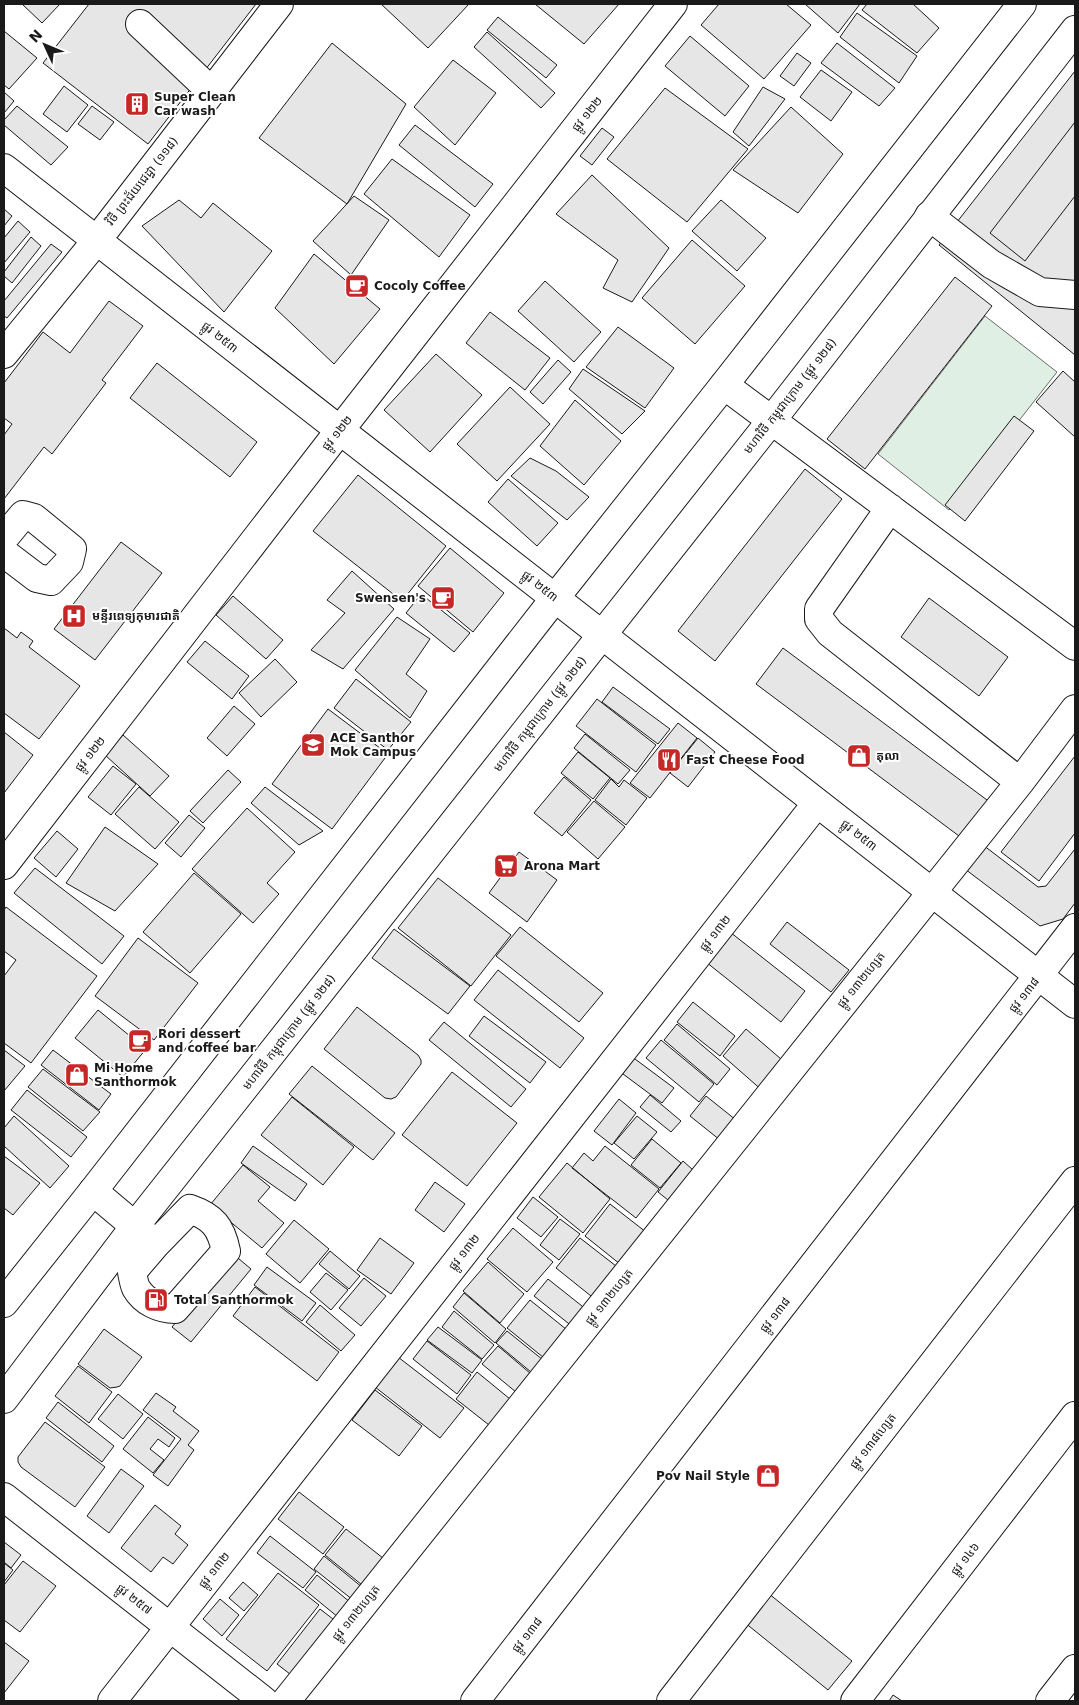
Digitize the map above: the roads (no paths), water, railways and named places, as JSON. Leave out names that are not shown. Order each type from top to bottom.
[{"type":"street","name":"វិថី ព្រះជ័យជេដ្ធា (១១៨)","points":[[4,354],[97,240],[279,4]]},
{"type":"street","name":"ផ្លូវ ១២២","points":[[4,865],[340,430],[674,4]]},
{"type":"street","points":[[4,1303],[1022,4]]},
{"type":"street","points":[[140,24],[211,91]]},
{"type":"street","name":"មហាវិថី កម្ពុជាក្រោម (ផ្លូវ ១២៨)","points":[[4,1398],[135,1226],[771,421],[1075,30]]},
{"type":"street","name":"ផ្លូវ ២៥៣","points":[[4,168],[1075,1004]]},
{"type":"street","points":[[929,216],[991,264],[1040,292],[1075,295]]},
{"type":"street","points":[[724,385],[1075,646]]},
{"type":"street","points":[[890,508],[819,609],[819,619],[830,633],[1020,782]]},
{"type":"street","points":[[4,538],[23,515],[34,518],[72,549],[69,562],[52,581],[37,578],[4,553]]},
{"type":"street","name":"ផ្លូវ ១៣២ហ្សេត","points":[[286,1701],[1020,782],[1075,708]]},
{"type":"street","name":"ផ្លូវ ១៣២","points":[[112,1701],[817,802]]},
{"type":"street","name":"ផ្លូវ ១៣៨","points":[[475,1701],[1075,928]]},
{"type":"street","name":"ផ្លូវ ១៣៨ហ្សេត","points":[[672,1701],[1075,1181]]},
{"type":"street","points":[[93,1191],[156,1244]]},
{"type":"street","name":"ផ្លូវ ១៤៦","points":[[854,1701],[1075,1416]]},
{"type":"street","name":"ផ្លូវ ២៥៧","points":[[4,1497],[264,1701]]},
{"type":"street","points":[[1050,1701],[1075,1669]]},
{"type":"place","name":"Super Clean Car wash","points":[[137,104]]},
{"type":"place","name":"Cocoly Coffee","points":[[357,286]]},
{"type":"place","name":"Swensen's","points":[[443,598]]},
{"type":"place","name":"មន្ទីរពេទ្យកុមារជាតិ","points":[[74,616]]},
{"type":"place","name":"ACE Santhor Mok Campus","points":[[313,745]]},
{"type":"place","name":"តុលា","points":[[859,756]]},
{"type":"place","name":"Fast Cheese Food","points":[[669,760]]},
{"type":"place","name":"Arona Mart","points":[[506,866]]},
{"type":"place","name":"Rori dessert and coffee bar","points":[[140,1041]]},
{"type":"place","name":"Mi Home Santhormok","points":[[77,1075]]},
{"type":"place","name":"Total Santhormok","points":[[156,1300]]},
{"type":"place","name":"Pov Nail Style","points":[[768,1476]]}]
